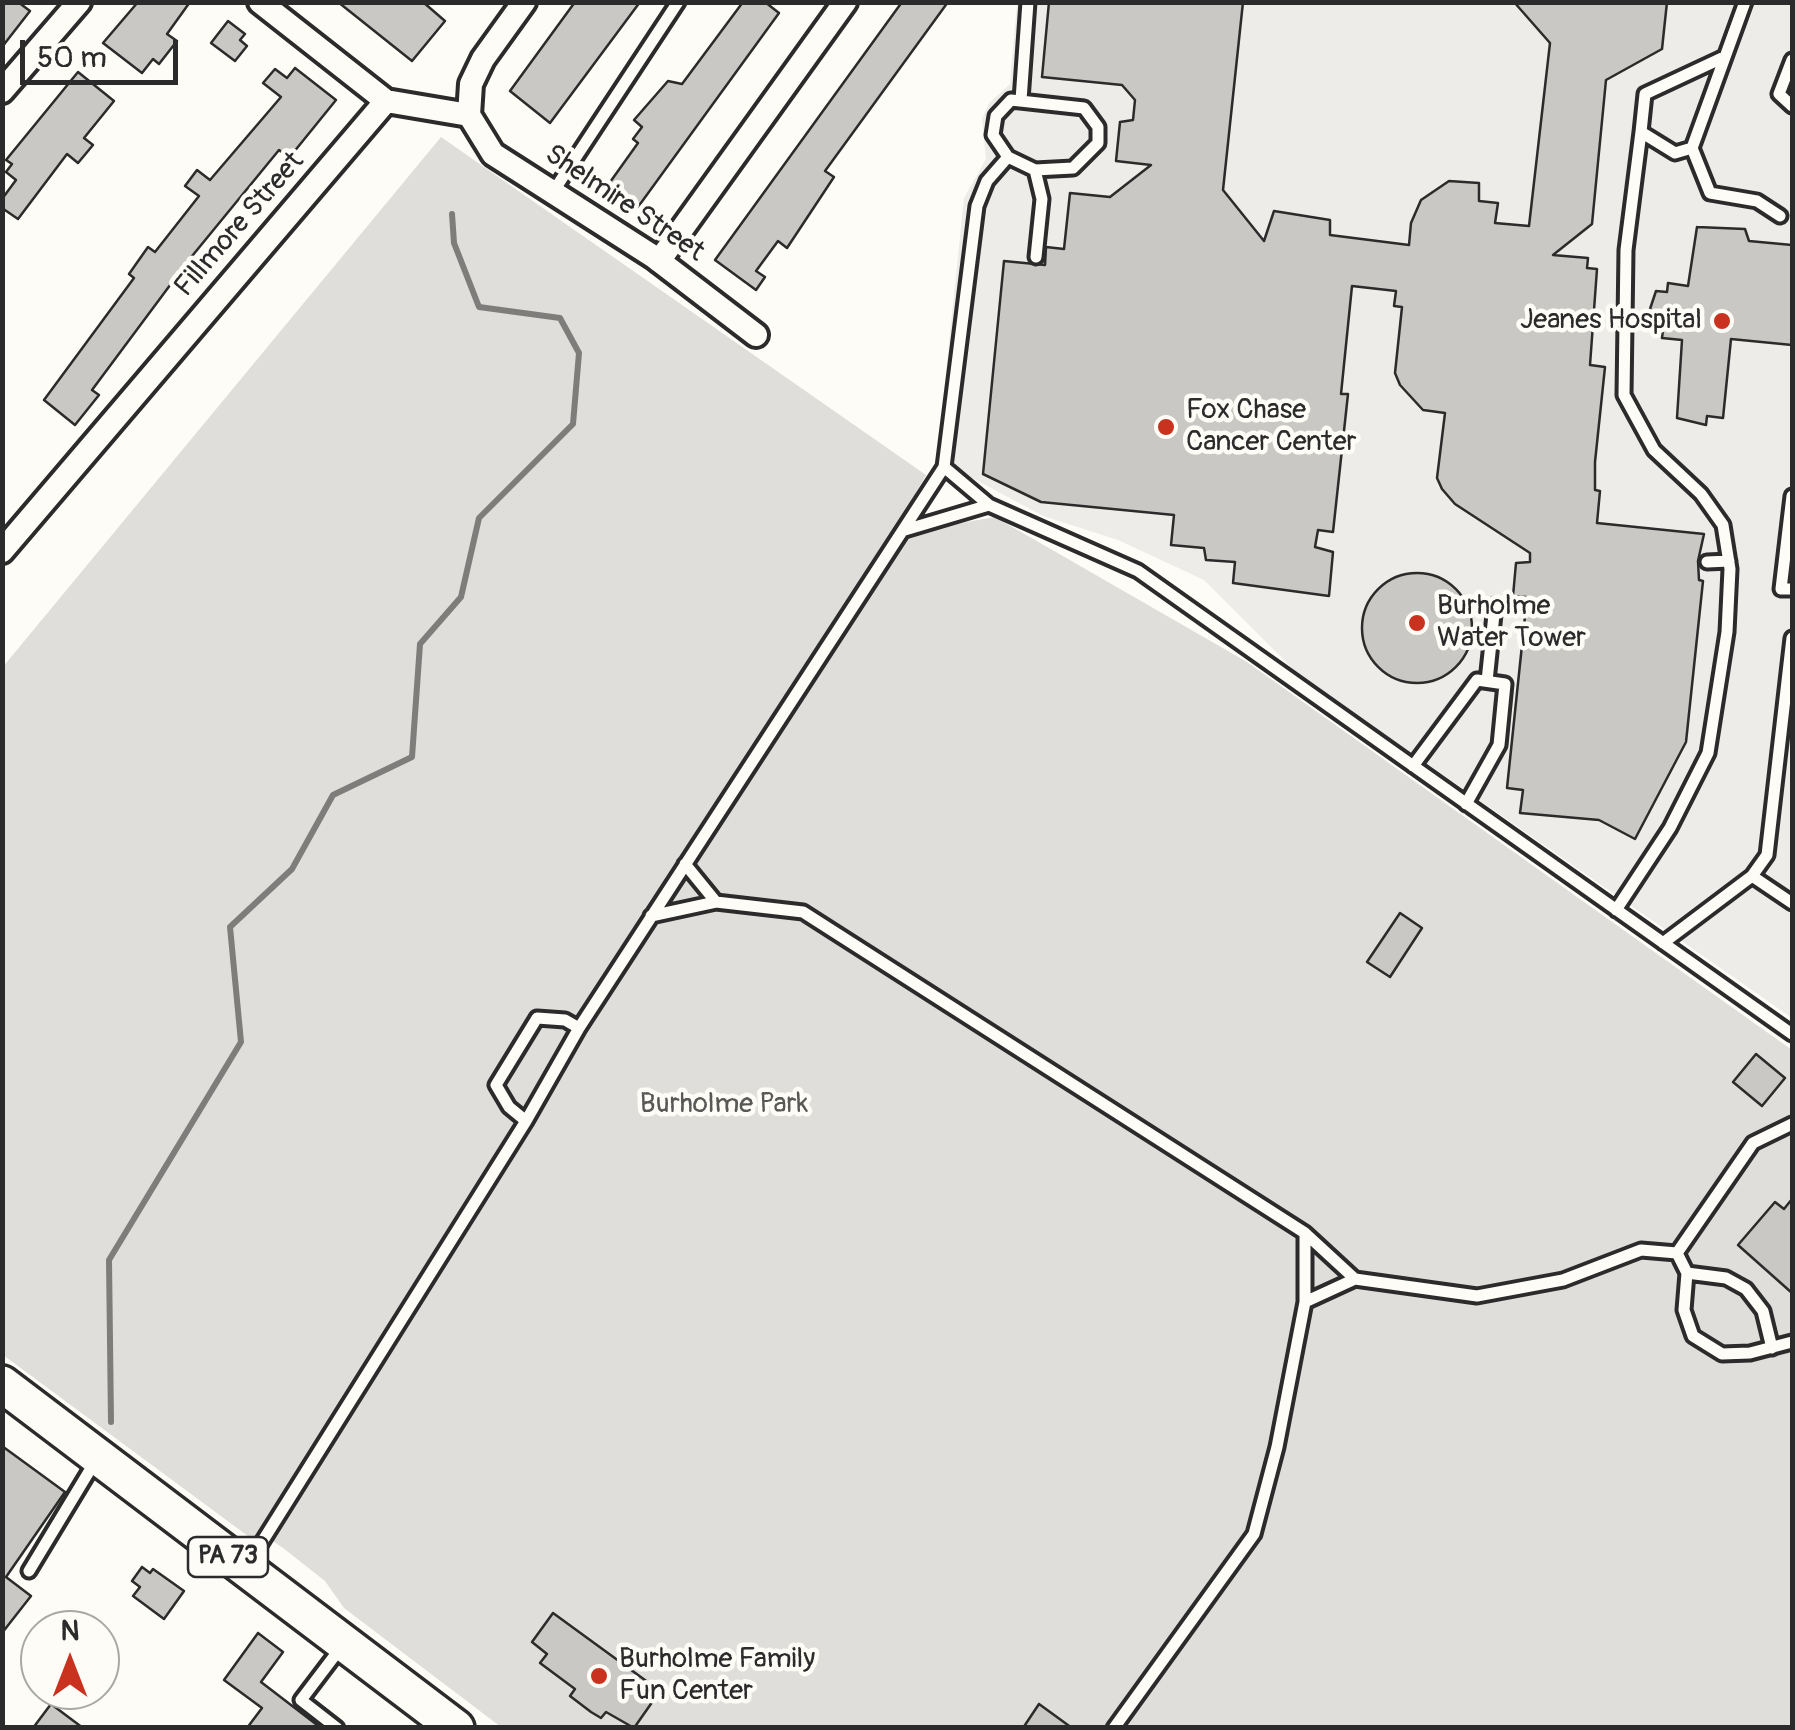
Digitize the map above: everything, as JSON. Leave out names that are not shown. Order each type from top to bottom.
[{"type":"main road","name":"PA 73","points":[[5,1392],[98,1456],[456,1728]]},
{"type":"street","points":[[2,91],[79,2]]},
{"type":"street","points":[[260,2],[386,101],[469,114],[471,84],[483,59],[524,2]]},
{"type":"street","points":[[659,261],[845,2]]},
{"type":"street","name":"Fillmore Street","points":[[6,537],[386,101]]},
{"type":"street","name":"Shelmire Street","points":[[469,114],[494,154],[659,261],[756,335]]},
{"type":"lane","points":[[554,192],[678,2]]},
{"type":"lane","points":[[1021,100],[1028,2]]},
{"type":"lane","points":[[1745,2],[1692,148],[1710,192],[1758,201],[1780,216]]},
{"type":"lane","points":[[1616,910],[1670,828],[1708,753],[1727,632],[1729,561],[1723,524],[1701,494],[1654,450],[1624,394],[1626,250],[1645,94],[1722,58]]},
{"type":"lane","points":[[1792,60],[1778,94],[1792,106]]},
{"type":"lane","points":[[1011,100],[1021,100],[1084,108],[1098,127],[1098,143],[1073,168],[1035,170],[1008,157],[994,135],[996,116],[1011,100]]},
{"type":"lane","points":[[1642,132],[1675,153],[1692,148]]},
{"type":"lane","points":[[245,1570],[526,1121],[578,1028],[906,530],[944,466],[977,206],[987,180],[1008,157]]},
{"type":"lane","points":[[1035,170],[1042,199],[1036,257]]},
{"type":"lane","points":[[944,466],[989,505],[1138,571],[1792,1034]]},
{"type":"lane","points":[[1792,496],[1781,588],[1792,590]]},
{"type":"lane","points":[[906,530],[989,505]]},
{"type":"lane","points":[[1707,562],[1729,561]]},
{"type":"lane","points":[[1487,681],[1494,605],[1517,607]]},
{"type":"lane","points":[[1663,943],[1752,876],[1767,855],[1792,638]]},
{"type":"lane","points":[[1413,766],[1477,680],[1504,684],[1499,745],[1466,804]]},
{"type":"lane","points":[[684,864],[716,902]]},
{"type":"lane","points":[[1752,876],[1792,903]]},
{"type":"lane","points":[[650,916],[716,902],[802,912],[1305,1233],[1355,1280]]},
{"type":"lane","points":[[526,1121],[508,1107],[496,1086],[537,1018],[565,1020],[578,1028]]},
{"type":"lane","points":[[1677,1253],[1753,1144],[1792,1124]]},
{"type":"lane","points":[[1114,1728],[1254,1534],[1278,1447],[1305,1302],[1305,1233]]},
{"type":"lane","points":[[1305,1302],[1355,1280],[1477,1296],[1563,1280],[1640,1250],[1677,1253]]},
{"type":"lane","points":[[1677,1253],[1687,1273],[1684,1310],[1693,1336],[1722,1354],[1792,1342]]},
{"type":"lane","points":[[1687,1273],[1726,1278],[1746,1288],[1762,1311],[1772,1348]]},
{"type":"lane","points":[[28,1572],[98,1456]]},
{"type":"lane","points":[[337,1728],[301,1700],[344,1643]]},
{"type":"shaded area","points":[[1017,3],[1792,3],[1792,1018],[1297,673],[1204,580],[1118,540],[1043,516],[937,459],[964,198],[986,159],[982,119],[989,103],[1010,84]]},
{"type":"green space","name":"Burholme Park","points":[[441,137],[926,475],[908,506],[944,526],[995,517],[1247,662],[1792,1050],[1792,1727],[501,1727],[344,1608],[325,1581],[283,1548],[261,1533],[256,1542],[3,1355],[2,668]]},
{"type":"building","points":[[2,2],[18,2],[30,11],[2,47]]},
{"type":"building","points":[[138,2],[190,2],[167,34],[177,41],[159,64],[153,59],[142,73],[103,43]]},
{"type":"building","points":[[338,2],[423,2],[445,21],[412,61]]},
{"type":"building","points":[[575,2],[640,2],[550,123],[510,91]]},
{"type":"building","points":[[743,2],[765,2],[779,13],[638,207],[608,185],[638,143],[633,139],[642,127],[634,120],[668,81],[682,84]]},
{"type":"building","points":[[902,2],[948,2],[825,171],[834,177],[787,248],[778,241],[756,271],[765,277],[756,290],[715,260]]},
{"type":"building","name":"Fox Chase Cancer Center","points":[[1049,2],[1243,2],[1223,190],[1264,241],[1274,211],[1330,220],[1330,235],[1409,245],[1411,223],[1421,200],[1449,181],[1479,183],[1479,201],[1498,203],[1495,223],[1529,226],[1550,43],[1514,2],[1667,2],[1662,49],[1606,80],[1592,224],[1553,255],[1588,258],[1587,268],[1597,269],[1590,365],[1605,367],[1595,462],[1595,490],[1600,491],[1597,523],[1704,534],[1698,561],[1699,580],[1703,581],[1686,742],[1635,839],[1599,820],[1520,813],[1523,790],[1507,788],[1526,607],[1526,597],[1513,596],[1516,563],[1530,562],[1530,553],[1455,504],[1442,489],[1437,478],[1445,413],[1423,410],[1400,385],[1395,373],[1402,307],[1394,306],[1396,291],[1352,286],[1341,394],[1348,394],[1333,532],[1318,530],[1315,547],[1333,552],[1329,596],[1233,583],[1235,562],[1206,560],[1204,548],[1171,545],[1174,515],[1041,502],[983,474],[1004,261],[1045,265],[1046,247],[1064,249],[1070,193],[1110,197],[1151,165],[1116,161],[1120,122],[1133,120],[1135,100],[1122,85],[1042,77]]},
{"type":"building","points":[[228,21],[245,34],[240,40],[247,46],[235,61],[211,43]]},
{"type":"building","points":[[295,68],[336,100],[289,158],[279,150],[188,261],[92,390],[99,395],[75,425],[44,400],[134,278],[129,274],[148,247],[155,252],[199,196],[185,186],[197,170],[210,180],[281,97],[263,83],[275,69],[287,78]]},
{"type":"building","points":[[78,72],[114,101],[84,138],[93,145],[78,163],[67,154],[18,219],[2,208],[2,199],[16,180],[6,172],[12,164],[6,160]]},
{"type":"building","name":"Jeanes Hospital","points":[[1697,227],[1745,229],[1749,241],[1792,245],[1792,345],[1731,339],[1723,418],[1707,416],[1706,425],[1677,418],[1682,340],[1662,338],[1663,330],[1652,329],[1650,309],[1656,291],[1667,292],[1668,283],[1688,286]]},
{"type":"building","name":"Burholme Water Tower","points":[[1417,573],[1438,578],[1456,589],[1467,607],[1472,628],[1467,649],[1456,667],[1438,678],[1417,683],[1396,678],[1378,667],[1367,649],[1362,628],[1367,607],[1378,589],[1396,578]]},
{"type":"building","points":[[1400,913],[1422,928],[1390,977],[1367,962]]},
{"type":"building","points":[[1756,1054],[1785,1078],[1762,1106],[1733,1082]]},
{"type":"building","points":[[1792,1199],[1792,1293],[1738,1245],[1775,1202],[1784,1209]]},
{"type":"building","points":[[2,1446],[65,1492],[6,1577],[31,1596],[2,1633]]},
{"type":"building","points":[[142,1567],[150,1573],[153,1569],[184,1591],[164,1619],[133,1596],[140,1587],[132,1581]]},
{"type":"building","name":"Burholme Family Fun Center","points":[[553,1613],[660,1691],[634,1728],[606,1712],[601,1718],[591,1712],[570,1696],[575,1689],[540,1663],[547,1654],[532,1642]]},
{"type":"building","points":[[258,1633],[283,1652],[261,1682],[321,1728],[247,1728],[262,1708],[224,1680]]},
{"type":"building","points":[[1039,1704],[1072,1728],[1023,1728]]},
{"type":"building","points":[[46,1710],[59,1710],[83,1728],[33,1728]]},
{"type":"waterway","points":[[111,1422],[109,1260],[241,1042],[230,927],[292,869],[333,795],[412,757],[420,644],[461,597],[479,518],[573,424],[579,353],[560,318],[479,307],[454,243],[452,214]]},
{"type":"place","name":"Jeanes Hospital","points":[[1722,321]]},
{"type":"place","name":"Fox Chase Cancer Center","points":[[1166,427]]},
{"type":"place","name":"Burholme Water Tower","points":[[1417,623]]},
{"type":"place","name":"Burholme Family Fun Center","points":[[599,1676]]}]
